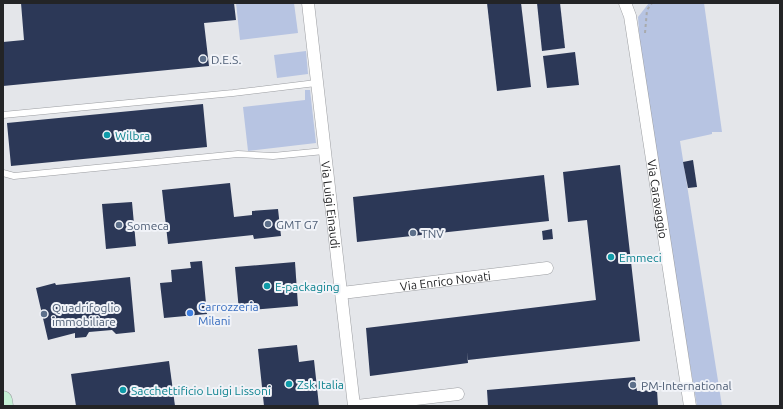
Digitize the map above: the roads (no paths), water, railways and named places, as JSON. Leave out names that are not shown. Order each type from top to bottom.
[{"type":"main road","points":[[3,400],[4,406]]},
{"type":"street","name":"Via Luigi Einaudi","points":[[308,3],[316,83],[355,406],[458,394]]},
{"type":"street","name":"Via Caravaggio","points":[[625,3],[630,16],[690,406]]},
{"type":"street","name":"Via Caravaggio","points":[[630,16],[632,3]]},
{"type":"street","name":"Via Enrico Novati","points":[[342,293],[547,268]]},
{"type":"lane","points":[[3,115],[316,83]]},
{"type":"lane","points":[[3,174],[14,176],[238,154],[273,156],[324,151]]},
{"type":"place","name":"D.E.S.","points":[[203,59]]},
{"type":"place","name":"Wilbra","points":[[107,135]]},
{"type":"place","name":"GMT G7","points":[[268,224]]},
{"type":"place","name":"Someca","points":[[119,225]]},
{"type":"place","name":"TNV","points":[[413,233]]},
{"type":"place","name":"Emmeci","points":[[611,257]]},
{"type":"place","name":"E-packaging","points":[[267,286]]},
{"type":"place","name":"Carrozzeria Milani","points":[[190,313]]},
{"type":"place","name":"Quadrifoglio immobiliare","points":[[44,314]]},
{"type":"place","name":"Zsk Italia","points":[[289,384]]},
{"type":"place","name":"PM-International","points":[[633,385]]},
{"type":"place","name":"Sacchettificio Luigi Lissoni","points":[[123,390]]}]
